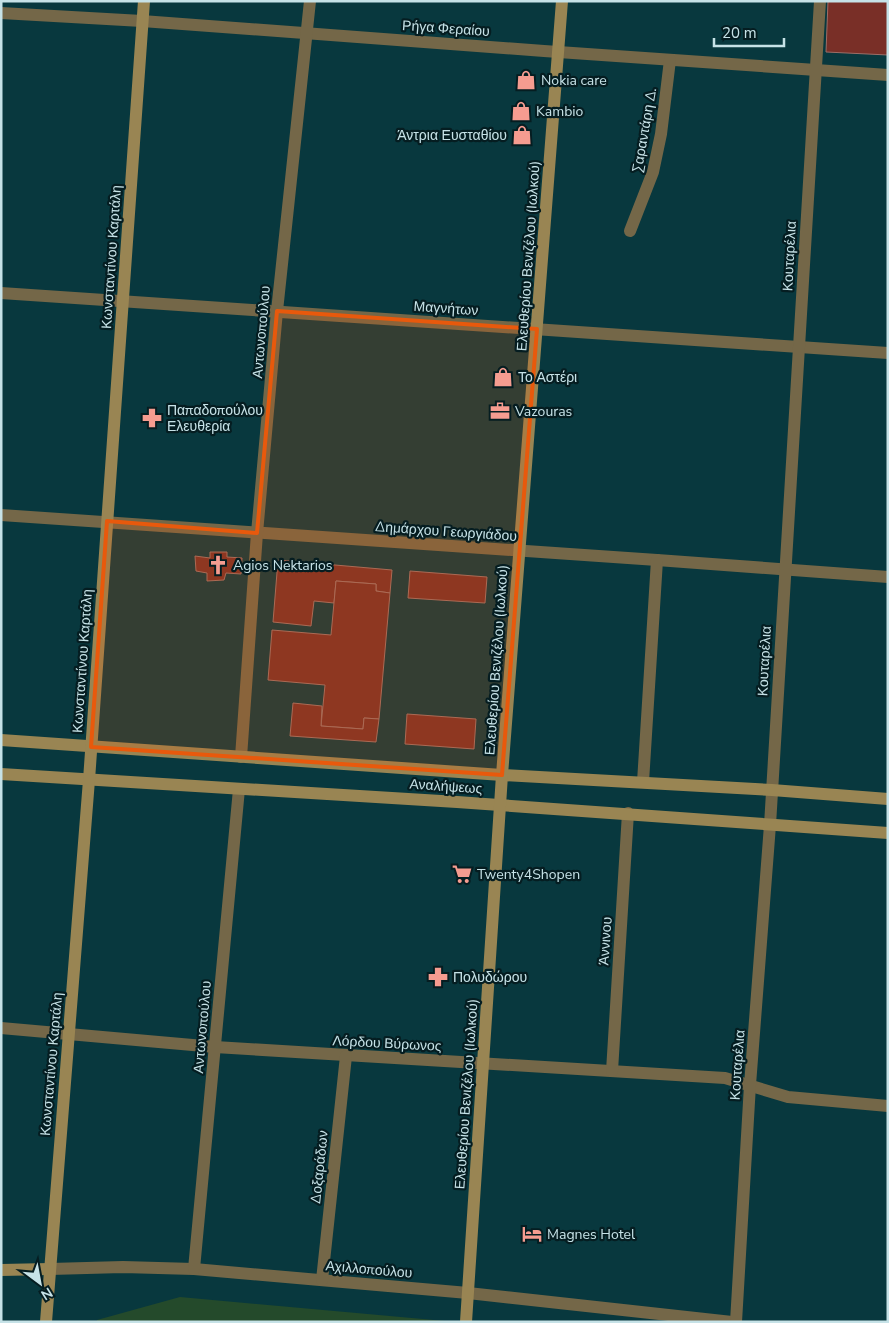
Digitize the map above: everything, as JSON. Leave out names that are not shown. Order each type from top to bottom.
[{"type":"main road","name":"Κωνσταντίνου Καρτάλη","points":[[46,1322],[89,780],[144,1]]},
{"type":"main road","name":"Ελευθερίου Βενιζέλου (Ιωλκού)","points":[[466,1322],[502,775],[562,1]]},
{"type":"main road","name":"Αναλήψεως","points":[[1,740],[502,775],[772,790],[888,799]]},
{"type":"main road","name":"Αναλήψεως","points":[[1,774],[628,813],[770,825],[888,832]]},
{"type":"main road","name":"Αχιλλοπούλου","points":[[1,1270],[50,1269]]},
{"type":"street","name":"Αντωνοπούλου","points":[[240,757],[257,533],[277,311],[310,1]]},
{"type":"street","name":"Κουταρέλια","points":[[736,1322],[750,1085],[770,825],[820,1]]},
{"type":"street","name":"Ρήγα Φεραίου","points":[[1,13],[142,20],[888,75]]},
{"type":"street","name":"Σαραντάρη Δ.","points":[[630,231],[653,172],[661,134],[670,60]]},
{"type":"street","name":"Μαγνήτων","points":[[1,293],[888,354]]},
{"type":"street","name":"Δημάρχου Γεωργιάδου","points":[[1,515],[888,577]]},
{"type":"street","points":[[642,782],[657,560]]},
{"type":"street","name":"Αντωνοπούλου","points":[[194,1268],[239,789]]},
{"type":"street","name":"Άννινου","points":[[612,1071],[628,813]]},
{"type":"street","name":"Λόρδου Βύρωνος","points":[[1,1028],[215,1047],[724,1078],[788,1097],[888,1106]]},
{"type":"street","name":"Δοξαράδων","points":[[322,1280],[346,1056]]},
{"type":"street","name":"Αχιλλοπούλου","points":[[50,1269],[194,1268],[732,1322]]},
{"type":"highlighted area","points":[[277,311],[537,329],[502,775],[91,747],[107,521],[257,533]]},
{"type":"green space","points":[[180,1297],[445,1322],[97,1322],[97,1320]]},
{"type":"building","points":[[828,1],[888,1],[888,55],[826,52]]},
{"type":"building","name":"Agios Nektarios","points":[[210,552],[227,552],[227,557],[242,558],[241,574],[226,573],[224,580],[207,581],[207,573],[196,571],[195,556],[210,558]]},
{"type":"building","points":[[278,560],[392,570],[390,593],[376,591],[376,584],[336,581],[334,603],[314,601],[311,626],[273,622]]},
{"type":"building","points":[[410,571],[487,577],[485,603],[408,598]]},
{"type":"building","points":[[336,581],[376,584],[376,591],[390,593],[379,719],[364,718],[363,729],[321,726],[325,685],[268,680],[272,630],[331,635]]},
{"type":"building","points":[[293,703],[322,706],[321,726],[363,729],[364,718],[379,719],[376,742],[290,736]]},
{"type":"building","points":[[407,714],[476,719],[474,749],[405,744]]},
{"type":"place","name":"Nokia care","points":[[526,80]]},
{"type":"place","name":"Kambio","points":[[521,111]]},
{"type":"place","name":"Άντρια Ευσταθίου","points":[[522,135]]},
{"type":"place","name":"Το Αστέρι","points":[[503,377]]},
{"type":"place","name":"Vazouras","points":[[500,411]]},
{"type":"place","name":"Παπαδοπούλου Ελευθερία","points":[[152,418]]},
{"type":"place","name":"Agios Nektarios","points":[[218,565]]},
{"type":"place","name":"Twenty4Shopen","points":[[462,874]]},
{"type":"place","name":"Πολυδώρου","points":[[438,977]]},
{"type":"place","name":"Magnes Hotel","points":[[532,1234]]}]
